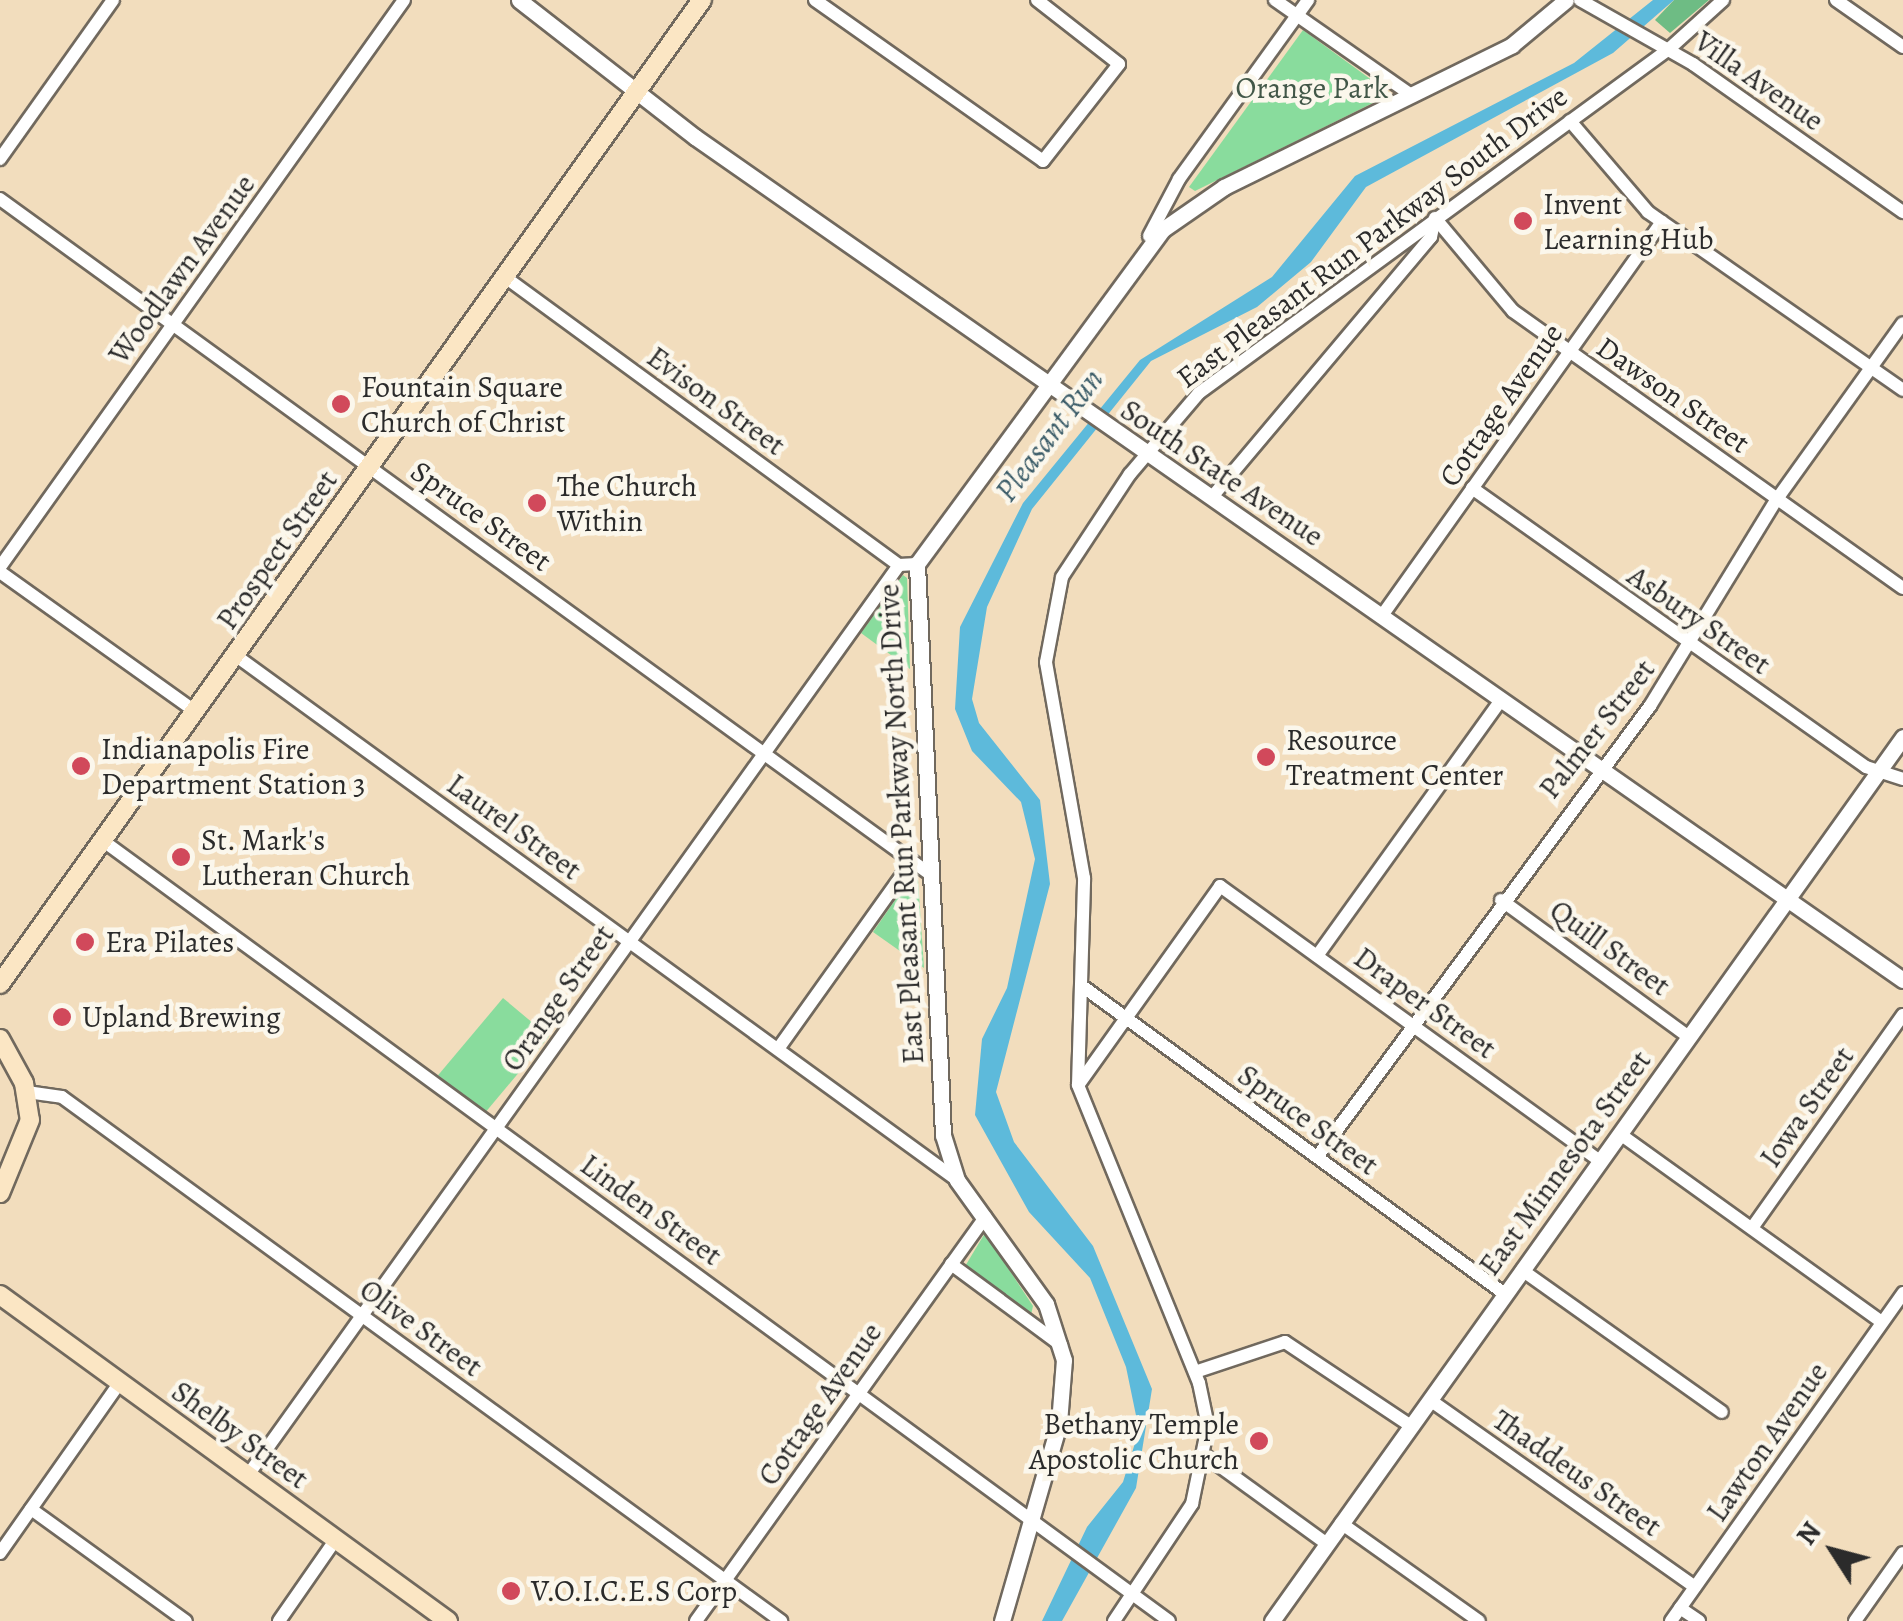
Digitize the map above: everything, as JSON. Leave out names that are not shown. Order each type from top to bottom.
[{"type":"main road","name":"Prospect Street","points":[[2,977],[702,0]]},
{"type":"main road","points":[[0,1038],[27,1092],[29,1131],[0,1193]]},
{"type":"main road","name":"Shelby Street","points":[[2,1298],[448,1621]]},
{"type":"street","points":[[0,158],[114,0]]},
{"type":"street","name":"Woodlawn Avenue","points":[[0,570],[404,0]]},
{"type":"street","name":"South State Avenue","points":[[519,0],[1112,432],[1212,496],[1599,771],[1903,980]]},
{"type":"street","points":[[815,0],[1037,158],[1050,158],[1118,62],[1037,0]]},
{"type":"street","points":[[1275,0],[1411,96]]},
{"type":"street","points":[[1134,260],[1178,179],[1308,0]]},
{"type":"street","name":"East Pleasant Run Parkway North Drive","points":[[1002,1621],[1062,1413],[1061,1344],[1041,1295],[957,1180],[941,1119],[917,564],[1134,260],[1211,194],[1523,38],[1566,0]]},
{"type":"street","name":"East Pleasant Run Parkway South Drive","points":[[1114,1621],[1188,1512],[1207,1456],[1195,1372],[1078,1086],[1084,878],[1046,678],[1048,630],[1074,552],[1147,453],[1206,386],[1570,122],[1722,0]]},
{"type":"street","points":[[1836,0],[1903,47]]},
{"type":"street","name":"Villa Avenue","points":[[1585,3],[1663,46],[1903,212]]},
{"type":"street","points":[[1570,122],[1662,222],[1903,390]]},
{"type":"street","name":"Spruce Street","points":[[0,199],[931,875]]},
{"type":"street","points":[[1212,496],[1431,237],[1436,218]]},
{"type":"street","name":"Dawson Street","points":[[1436,218],[1496,295],[1569,352],[1903,588]]},
{"type":"street","name":"Cottage Avenue","points":[[1381,617],[1662,222]]},
{"type":"street","name":"Evison Street","points":[[504,277],[899,564]]},
{"type":"street","name":"Palmer Street","points":[[1317,1158],[1500,900],[1692,646],[1777,499],[1903,323]]},
{"type":"street","name":"Asbury Street","points":[[1472,488],[1692,646],[1880,770],[1903,779]]},
{"type":"street","points":[[899,564],[917,564]]},
{"type":"street","name":"Orange Street","points":[[248,1475],[899,564]]},
{"type":"street","points":[[0,570],[194,711]]},
{"type":"street","name":"Laurel Street","points":[[235,655],[957,1180]]},
{"type":"street","points":[[1317,956],[1500,700]]},
{"type":"street","name":"East Minnesota Street","points":[[1272,1621],[1903,737]]},
{"type":"street","name":"Linden Street","points":[[102,840],[1169,1621]]},
{"type":"street","points":[[778,1048],[912,861]]},
{"type":"street","name":"Draper Street","points":[[1126,1018],[1220,886],[1600,1161]]},
{"type":"street","name":"Quill Street","points":[[1500,900],[1689,1037]]},
{"type":"street","name":"Spruce Street","points":[[1082,986],[1505,1294]]},
{"type":"street","name":"Iowa Street","points":[[1752,1228],[1903,1015]]},
{"type":"street","points":[[1078,1086],[1126,1018]]},
{"type":"street","name":"Olive Street","points":[[27,1092],[62,1097],[781,1621]]},
{"type":"street","points":[[1620,1134],[1882,1322]]},
{"type":"street","name":"Cottage Avenue","points":[[696,1621],[984,1217]]},
{"type":"street","points":[[951,1264],[1061,1344]]},
{"type":"street","points":[[1522,1270],[1722,1412]]},
{"type":"street","name":"Lawton Avenue","points":[[1671,1621],[1882,1322],[1901,1301]]},
{"type":"street","points":[[1195,1372],[1290,1343],[1411,1426]]},
{"type":"street","points":[[0,1553],[120,1382]]},
{"type":"street","name":"Thaddeus Street","points":[[1430,1400],[1695,1587]]},
{"type":"street","points":[[1207,1456],[1327,1544]]},
{"type":"street","points":[[31,1509],[186,1621]]},
{"type":"street","points":[[1342,1524],[1479,1621]]},
{"type":"street","points":[[279,1621],[336,1539]]},
{"type":"street","points":[[1855,1621],[1903,1553]]},
{"type":"street","points":[[1680,1608],[1699,1621]]},
{"type":"green space","points":[[1674,0],[1709,0],[1670,33],[1655,20]]},
{"type":"green space","name":"Orange Park","points":[[1303,30],[1391,94],[1195,191],[1189,187]]},
{"type":"green space","points":[[903,575],[907,578],[910,669],[861,633]]},
{"type":"green space","points":[[911,877],[918,880],[924,968],[873,932]]},
{"type":"green space","points":[[503,998],[549,1037],[484,1114],[438,1075]]},
{"type":"green space","points":[[985,1233],[1033,1306],[1031,1315],[964,1268]]},
{"type":"water","name":"Pleasant Run","points":[[1653,0],[1674,0],[1613,53],[1366,187],[1311,262],[1257,307],[1151,361],[1032,509],[987,607],[972,699],[979,723],[1040,800],[1050,884],[996,1092],[1014,1142],[1093,1246],[1152,1389],[1136,1488],[1062,1621],[1042,1621],[1087,1527],[1123,1482],[1139,1430],[1126,1367],[1090,1278],[1029,1212],[975,1115],[982,1039],[1007,988],[1035,859],[1021,802],[972,751],[955,709],[960,627],[1023,503],[1140,360],[1272,277],[1355,176],[1574,63]]},
{"type":"place","name":"Invent Learning Hub","points":[[1523,221]]},
{"type":"place","name":"Fountain Square Church of Christ","points":[[341,404]]},
{"type":"place","name":"The Church Within","points":[[537,503]]},
{"type":"place","name":"Resource Treatment Center","points":[[1266,757]]},
{"type":"place","name":"Indianapolis Fire Department Station 3","points":[[81,766]]},
{"type":"place","name":"St. Mark's Lutheran Church","points":[[181,857]]},
{"type":"place","name":"Era Pilates","points":[[85,942]]},
{"type":"place","name":"Upland Brewing","points":[[62,1017]]},
{"type":"place","name":"Bethany Temple Apostolic Church","points":[[1259,1441]]},
{"type":"place","name":"V.O.I.C.E.S Corp","points":[[511,1591]]}]
